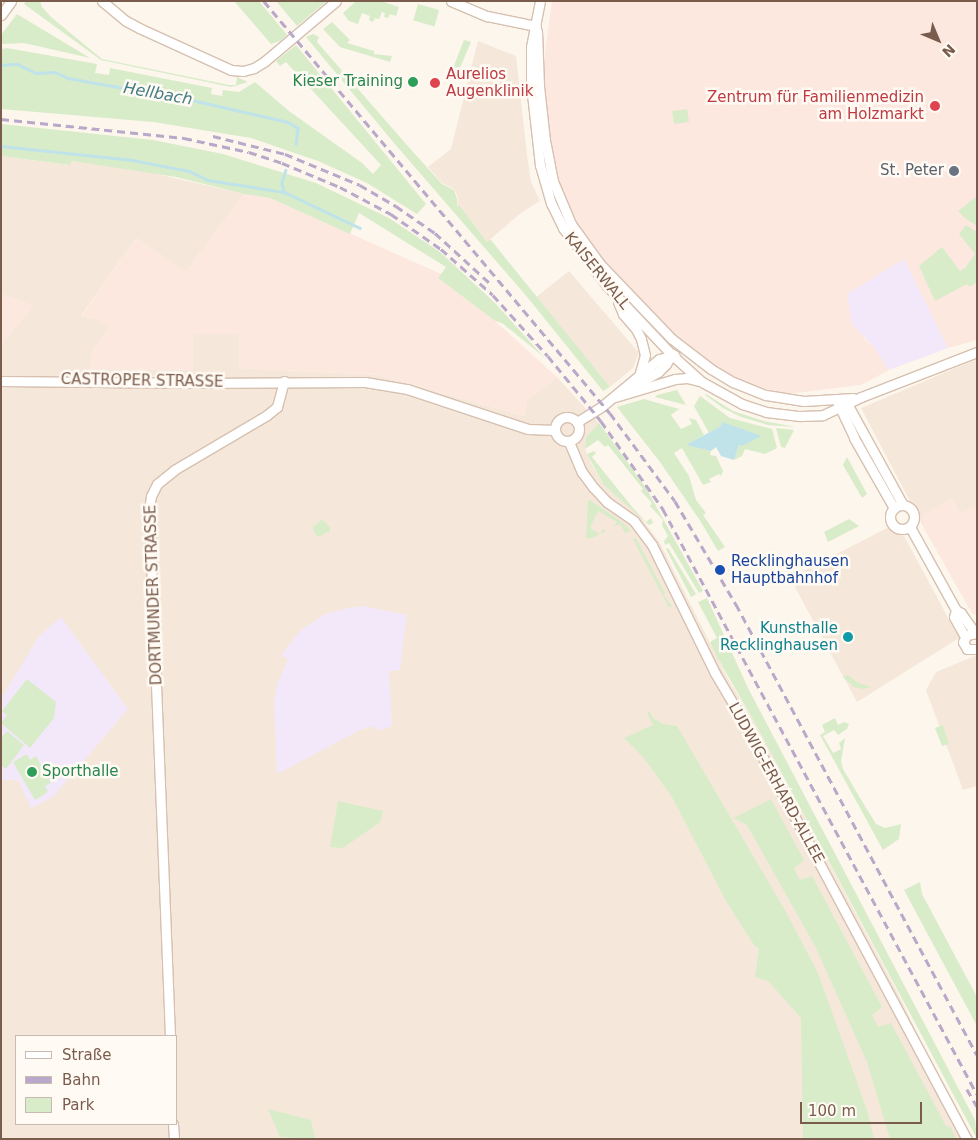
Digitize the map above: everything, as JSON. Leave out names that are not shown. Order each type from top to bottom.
[{"type":"main road","points":[[1,15],[11,1]]},
{"type":"main road","points":[[102,1],[126,21],[231,70],[243,71],[254,68],[336,1]]},
{"type":"main road","points":[[451,1],[487,16],[536,26]]},
{"type":"main road","name":"KAISERWALL","points":[[540,1],[531,47],[531,85],[540,165],[544,182],[562,228],[614,293],[672,355],[702,382]]},
{"type":"main road","name":"KAISERWALL","points":[[536,26],[538,86],[545,140],[559,198],[571,224],[594,257],[675,342],[733,382],[766,395],[804,401],[842,403]]},
{"type":"main road","points":[[614,293],[623,314],[636,329],[641,340],[645,356],[639,375]]},
{"type":"main road","points":[[611,398],[658,372],[672,355],[675,342]]},
{"type":"main road","points":[[611,398],[675,379],[687,378],[702,382],[742,404],[766,412],[800,416],[823,415],[842,403],[977,352]]},
{"type":"main road","points":[[577,422],[611,398],[658,359],[690,353]]},
{"type":"main road","name":"CASTROPER STRASSE","points":[[1,381],[192,383],[284,381]]},
{"type":"main road","points":[[284,381],[384,384],[440,398],[528,428],[555,430]]},
{"type":"main road","name":"DORTMUNDER STRASSE","points":[[170,1035],[149,509],[151,496],[156,484],[190,458],[272,411],[276,407],[284,381]]},
{"type":"main road","points":[[842,403],[854,438],[898,507]]},
{"type":"main road","points":[[564,418],[573,419],[577,422],[579,434],[569,442],[560,439],[555,430],[557,422],[564,418]]},
{"type":"main road","name":"LUDWIG-ERHARD-ALLEE","points":[[569,442],[582,472],[593,487],[607,502],[634,521],[652,545],[715,673],[759,749],[967,1139]]},
{"type":"main road","points":[[908,506],[914,513],[914,521],[910,527],[900,530],[892,524],[890,514],[898,507],[908,506]]},
{"type":"main road","points":[[910,527],[956,610],[961,613],[976,633],[965,637]]},
{"type":"main road","points":[[956,610],[954,617],[965,637],[963,642],[965,647],[970,650],[977,650]]},
{"type":"main road","points":[[173,1125],[174,1139]]},
{"type":"shaded area","points":[[552,1],[977,1],[977,340],[948,348],[904,260],[863,337],[874,347],[889,370],[861,385],[788,394],[763,388],[731,376],[690,348],[664,326],[602,263],[574,223],[564,201],[550,158],[543,85],[543,67]]},
{"type":"shaded area","points":[[478,41],[516,56],[531,182],[540,201],[521,213],[487,242],[460,206],[457,206],[458,198],[454,189],[442,183],[428,167],[451,149]]},
{"type":"shaded area","points":[[1,156],[69,165],[72,161],[144,171],[244,194],[186,272],[136,238],[81,316],[95,318],[109,328],[92,351],[91,369],[193,370],[193,334],[240,334],[239,368],[378,375],[524,416],[527,400],[557,377],[599,423],[586,437],[585,449],[591,463],[604,485],[639,515],[660,543],[728,679],[755,723],[899,995],[967,1139],[1,1139],[1,345],[33,306],[1,294]]},
{"type":"shaded area","points":[[244,194],[270,198],[441,274],[438,278],[495,321],[557,377],[527,400],[524,416],[378,375],[239,368],[239,334],[193,334],[193,370],[91,369],[92,351],[109,328],[95,318],[81,317],[136,238],[186,271]]},
{"type":"shaded area","points":[[904,259],[948,348],[889,370],[874,347],[852,324],[847,294]]},
{"type":"shaded area","points":[[569,271],[639,353],[633,368],[610,387],[535,298]]},
{"type":"shaded area","points":[[1,294],[33,306],[1,345]]},
{"type":"shaded area","points":[[977,359],[977,616],[972,613],[924,528],[861,408]]},
{"type":"shaded area","points":[[953,498],[960,513],[975,507],[977,511],[977,616],[972,613],[924,528],[922,515]]},
{"type":"shaded area","points":[[887,528],[903,534],[959,638],[857,702],[790,578]]},
{"type":"shaded area","points":[[363,606],[407,615],[400,670],[389,671],[392,726],[377,731],[375,726],[360,730],[277,774],[274,701],[277,684],[288,659],[281,655],[301,630],[325,614]]},
{"type":"shaded area","points":[[61,617],[128,709],[53,797],[31,808],[18,780],[1,780],[1,699],[39,636]]},
{"type":"shaded area","points":[[977,655],[977,786],[963,790],[926,690],[936,672]]},
{"type":"green space","points":[[26,1],[40,1],[42,7],[51,17],[102,59],[229,85],[236,85],[237,77],[248,82],[231,87],[101,60],[24,4]]},
{"type":"green space","points":[[234,1],[259,1],[287,35],[280,41],[271,44]]},
{"type":"green space","points":[[276,1],[327,1],[297,26]]},
{"type":"green space","points":[[356,1],[381,1],[399,7],[396,16],[390,14],[388,18],[384,17],[385,13],[382,12],[379,19],[375,18],[373,22],[369,20],[370,16],[362,13],[358,24],[349,21],[343,13]]},
{"type":"green space","points":[[418,4],[439,10],[434,26],[413,20]]},
{"type":"green space","points":[[17,14],[90,58],[24,43],[1,44],[1,35]]},
{"type":"green space","points":[[332,22],[350,40],[347,43],[374,51],[374,54],[392,56],[390,62],[340,47],[323,29]]},
{"type":"green space","points":[[313,34],[319,37],[317,42],[442,184],[454,190],[457,206],[460,206],[487,242],[490,239],[610,387],[603,391],[528,298],[394,143],[306,37]]},
{"type":"green space","points":[[464,40],[471,42],[459,70],[453,68]]},
{"type":"green space","points":[[296,45],[426,204],[417,214],[367,183],[318,161],[251,138],[153,122],[1,109],[1,49],[7,48],[97,64],[95,73],[109,75],[110,68],[212,88],[211,94],[222,96],[223,90],[239,92],[255,82],[289,111],[362,163],[373,174],[381,165],[286,62],[280,66],[276,61]]},
{"type":"green space","points":[[687,109],[689,122],[674,124],[672,111]]},
{"type":"green space","points":[[1,124],[153,140],[223,154],[316,183],[389,218],[440,252],[494,302],[544,357],[502,323],[495,321],[438,278],[446,267],[359,213],[350,234],[270,198],[244,194],[176,177],[72,161],[70,165],[1,156]]},
{"type":"green space","points":[[977,196],[977,226],[958,211]]},
{"type":"green space","points":[[966,225],[977,232],[977,282],[970,287],[967,284],[935,301],[919,266],[942,247],[960,271],[965,268],[975,254],[959,234]]},
{"type":"green space","points":[[677,390],[686,405],[655,397],[657,395]]},
{"type":"green space","points":[[706,394],[733,411],[764,421],[795,427],[768,425],[741,417],[723,408]]},
{"type":"green space","points":[[700,396],[730,418],[772,429],[777,448],[765,454],[745,449],[742,456],[734,460],[739,445],[742,446],[761,436],[721,426],[709,433],[694,406]]},
{"type":"green space","points":[[644,399],[679,409],[671,415],[681,429],[692,424],[689,418],[696,420],[704,435],[687,445],[711,451],[710,455],[716,456],[723,471],[721,476],[719,474],[709,479],[711,482],[703,485],[682,448],[674,453],[689,476],[696,500],[706,513],[703,515],[725,547],[718,551],[701,522],[660,462],[617,407]]},
{"type":"green space","points":[[599,423],[646,488],[703,591],[699,593],[669,543],[665,545],[664,541],[668,536],[662,525],[663,520],[650,506],[652,503],[641,491],[643,489],[608,445],[605,447],[598,440],[585,449],[586,437]]},
{"type":"green space","points":[[776,428],[794,430],[785,448],[781,447]]},
{"type":"green space","points":[[594,451],[596,453],[592,457],[633,508],[646,522],[651,518],[653,523],[649,525],[604,485],[587,454]]},
{"type":"green space","points":[[847,457],[867,494],[862,498],[843,465]]},
{"type":"green space","points":[[590,500],[622,522],[631,531],[625,533],[620,524],[614,527],[617,522],[598,511],[590,528],[600,534],[592,538],[586,538],[588,501]]},
{"type":"green space","points":[[322,519],[330,527],[330,531],[318,537],[313,527]]},
{"type":"green space","points":[[849,519],[859,526],[828,542],[824,532]]},
{"type":"green space","points":[[636,538],[665,593],[663,594],[672,606],[669,608],[633,539]]},
{"type":"green space","points":[[668,548],[696,594],[691,597],[666,549]]},
{"type":"green space","points":[[707,598],[748,688],[975,1120],[977,1139],[755,723],[717,657],[710,642],[717,638],[698,602]]},
{"type":"green space","points":[[848,675],[858,683],[872,687],[862,689],[854,687],[843,677]]},
{"type":"green space","points":[[27,679],[56,702],[54,718],[30,748],[1,723],[7,715],[2,711]]},
{"type":"green space","points":[[649,711],[653,718],[663,724],[677,726],[786,912],[818,973],[867,1110],[874,1139],[803,1139],[801,1018],[768,981],[755,977],[759,949],[754,945],[726,901],[672,797],[643,757],[624,738],[653,725],[647,713]]},
{"type":"green space","points":[[835,718],[838,725],[844,722],[849,724],[847,729],[838,735],[834,730],[823,736],[833,753],[841,749],[839,743],[845,738],[841,761],[843,769],[866,808],[876,824],[885,828],[901,824],[899,839],[883,850],[820,735],[825,732],[822,725]]},
{"type":"green space","points":[[943,725],[949,744],[942,746],[935,728]]},
{"type":"green space","points":[[7,731],[24,745],[6,769],[1,765],[1,738]]},
{"type":"green space","name":"Sporthalle","points":[[27,754],[30,760],[36,756],[51,783],[45,786],[48,792],[35,800],[13,762]]},
{"type":"green space","points":[[771,799],[804,860],[794,869],[800,880],[812,876],[882,1007],[872,1015],[878,1027],[891,1023],[946,1126],[951,1127],[956,1139],[890,1139],[867,1062],[816,948],[747,825],[733,818]]},
{"type":"green space","points":[[338,801],[383,811],[380,822],[343,848],[330,847]]},
{"type":"green space","points":[[920,882],[922,894],[977,997],[977,1026],[904,890]]},
{"type":"green space","points":[[268,1109],[311,1120],[315,1139],[280,1137]]},
{"type":"water","points":[[722,422],[762,436],[742,446],[739,445],[734,460],[721,456],[716,447],[711,451],[686,445],[721,426]]},
{"type":"waterway","name":"Hellbach","points":[[1,65],[17,64],[36,73],[55,72],[68,78],[192,100],[288,122],[298,128],[296,144]]},
{"type":"waterway","name":"Hellbach","points":[[1,146],[132,160],[189,171],[208,180],[284,192]]},
{"type":"waterway","name":"Hellbach","points":[[286,170],[282,183],[284,192],[360,228]]},
{"type":"railway","points":[[264,1],[610,413],[675,501],[736,604],[977,1055]]},
{"type":"railway","points":[[1,119],[184,138],[249,152],[282,163],[340,187],[391,214],[441,249],[493,295],[548,356],[601,421],[663,509],[977,1094]]},
{"type":"railway","points":[[213,136],[285,154],[360,185],[396,206],[435,233],[492,285]]},
{"type":"railway","points":[[967,1089],[977,1106]]},
{"type":"place","name":"Kieser Training","points":[[413,82]]},
{"type":"place","name":"Aurelios Augenklinik","points":[[435,83]]},
{"type":"place","name":"Zentrum für Familienmedizin am Holzmarkt","points":[[935,106]]},
{"type":"place","name":"St. Peter","points":[[954,171]]},
{"type":"place","name":"Recklinghausen Hauptbahnhof","points":[[720,570]]},
{"type":"place","name":"Kunsthalle Recklinghausen","points":[[848,637]]},
{"type":"place","name":"Sporthalle","points":[[32,772]]}]
